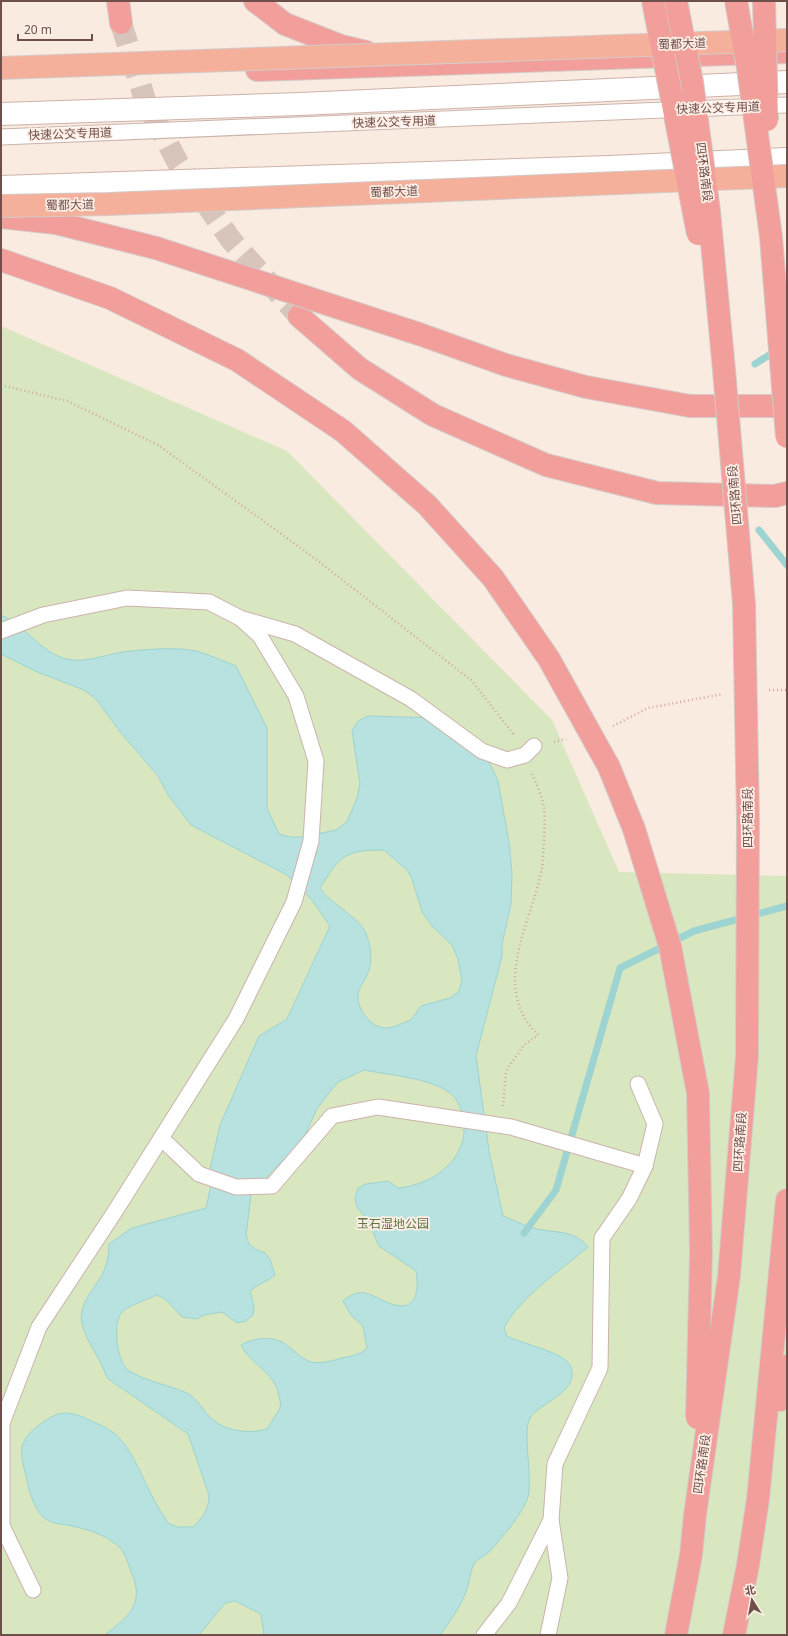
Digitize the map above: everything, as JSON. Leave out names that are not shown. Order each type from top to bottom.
[{"type":"highway","points":[[118,1],[121,23]]},
{"type":"highway","points":[[255,1],[285,24],[341,46],[418,64]]},
{"type":"highway","points":[[653,1],[724,370]]},
{"type":"highway","name":"四环路南段","points":[[676,1],[692,82],[709,211],[724,370],[744,604],[748,820],[747,1056],[729,1276],[695,1515],[691,1555],[676,1635]]},
{"type":"highway","points":[[736,1],[748,68],[771,237]]},
{"type":"highway","points":[[764,1],[771,237],[787,437]]},
{"type":"highway","name":"蜀都大道","points":[[1,68],[787,40]]},
{"type":"highway","points":[[1,78],[787,52]]},
{"type":"highway","name":"蜀都大道","points":[[1,206],[787,176]]},
{"type":"highway","points":[[1,217],[56,223],[156,248],[419,334],[506,365],[586,387],[690,406],[775,406],[787,404]]},
{"type":"highway","points":[[1,260],[110,298],[237,360],[343,431],[427,505],[493,578],[549,659],[609,767],[634,829],[670,946],[698,1093],[701,1252],[695,1515]]},
{"type":"highway","points":[[299,316],[360,369],[433,415],[546,465],[657,493],[775,496],[787,493]]},
{"type":"highway","points":[[734,1635],[748,1565],[758,1499],[787,1200]]},
{"type":"highway","points":[[758,1499],[787,1366]]},
{"type":"main road","points":[[1,114],[300,104],[787,82]]},
{"type":"main road","points":[[1,187],[608,167],[787,159]]},
{"type":"lane","name":"快速公交专用道","points":[[1,137],[787,106]]},
{"type":"lane","points":[[1,631],[43,615],[127,598],[209,602],[239,618],[295,634],[411,699],[482,751],[507,760],[525,755],[534,746]]},
{"type":"lane","points":[[33,1590],[2,1526],[2,1423],[39,1327],[236,1019],[294,902],[310,841],[316,761],[296,696],[260,636],[239,618]]},
{"type":"lane","points":[[548,1635],[560,1578],[551,1520],[555,1464],[600,1368],[602,1238],[629,1199],[645,1166],[655,1124],[638,1084]]},
{"type":"lane","points":[[161,1138],[199,1174],[236,1188],[272,1186],[332,1116],[378,1107],[511,1127],[645,1166]]},
{"type":"lane","points":[[484,1635],[508,1602],[551,1520]]},
{"type":"path","points":[[765,690],[787,690]]},
{"type":"path","points":[[610,727],[648,708],[728,693]]},
{"type":"path","points":[[534,746],[569,738]]},
{"type":"green space","name":"玉石湿地公园","points":[[1,326],[287,451],[552,720],[619,872],[787,876],[787,1635],[1,1635]]},
{"type":"water","points":[[1,615],[19,626],[52,653],[62,658],[87,660],[124,652],[172,649],[196,651],[236,666],[267,728],[267,808],[279,834],[290,837],[302,837],[336,830],[347,822],[357,798],[360,784],[352,731],[358,721],[368,716],[438,718],[475,746],[490,764],[498,781],[509,842],[512,873],[511,904],[502,944],[502,956],[476,1056],[489,1151],[503,1216],[533,1228],[569,1234],[582,1241],[588,1247],[530,1295],[519,1306],[504,1328],[507,1336],[561,1357],[571,1367],[572,1376],[570,1384],[558,1396],[535,1412],[530,1418],[527,1434],[529,1478],[528,1497],[522,1510],[512,1525],[488,1553],[475,1562],[463,1599],[440,1635],[264,1635],[261,1614],[235,1601],[225,1603],[199,1635],[105,1635],[125,1618],[134,1605],[136,1589],[134,1579],[125,1556],[116,1544],[105,1537],[78,1527],[53,1522],[46,1519],[34,1504],[22,1460],[23,1443],[26,1437],[44,1421],[56,1415],[67,1413],[80,1416],[101,1425],[114,1433],[120,1439],[130,1453],[154,1500],[168,1523],[178,1527],[193,1527],[205,1513],[209,1495],[188,1434],[107,1378],[84,1331],[81,1316],[82,1309],[105,1268],[109,1244],[132,1228],[206,1208],[211,1185],[210,1169],[220,1125],[259,1036],[287,1019],[330,926],[312,900],[287,875],[191,825],[168,795],[158,776],[121,733],[96,699],[84,690],[35,671],[1,654]],"holes":[[[384,850],[408,871],[412,879],[422,912],[432,926],[452,945],[458,959],[462,980],[459,991],[450,998],[421,1006],[411,1020],[388,1028],[379,1027],[370,1021],[362,1011],[358,1000],[360,987],[367,975],[371,960],[370,945],[364,929],[353,917],[331,900],[320,888],[338,862],[344,857],[360,851]],[[364,1070],[421,1080],[442,1088],[456,1099],[463,1119],[464,1133],[461,1146],[447,1167],[436,1175],[411,1186],[398,1188],[388,1181],[366,1184],[358,1188],[355,1198],[357,1207],[368,1221],[379,1246],[416,1271],[417,1290],[415,1296],[413,1301],[403,1306],[388,1303],[370,1294],[364,1293],[357,1293],[343,1301],[351,1315],[363,1326],[367,1348],[352,1356],[316,1363],[308,1361],[285,1344],[274,1339],[257,1339],[241,1345],[245,1352],[273,1381],[280,1399],[280,1408],[267,1429],[261,1431],[239,1431],[224,1427],[212,1419],[191,1395],[135,1374],[124,1366],[117,1342],[117,1324],[119,1317],[124,1310],[157,1295],[166,1300],[182,1317],[197,1319],[204,1315],[222,1312],[237,1323],[246,1321],[253,1315],[254,1306],[250,1291],[275,1275],[270,1259],[265,1253],[257,1250],[249,1244],[246,1235],[251,1195],[275,1168],[301,1143],[317,1109],[338,1082]]]},
{"type":"waterway","points":[[755,364],[777,350]]},
{"type":"waterway","points":[[759,530],[787,565]]},
{"type":"waterway","points":[[524,1233],[556,1190],[620,968],[694,931],[787,906]]},
{"type":"tunnel","points":[[121,23],[145,100],[178,163],[231,240],[299,316]]}]
